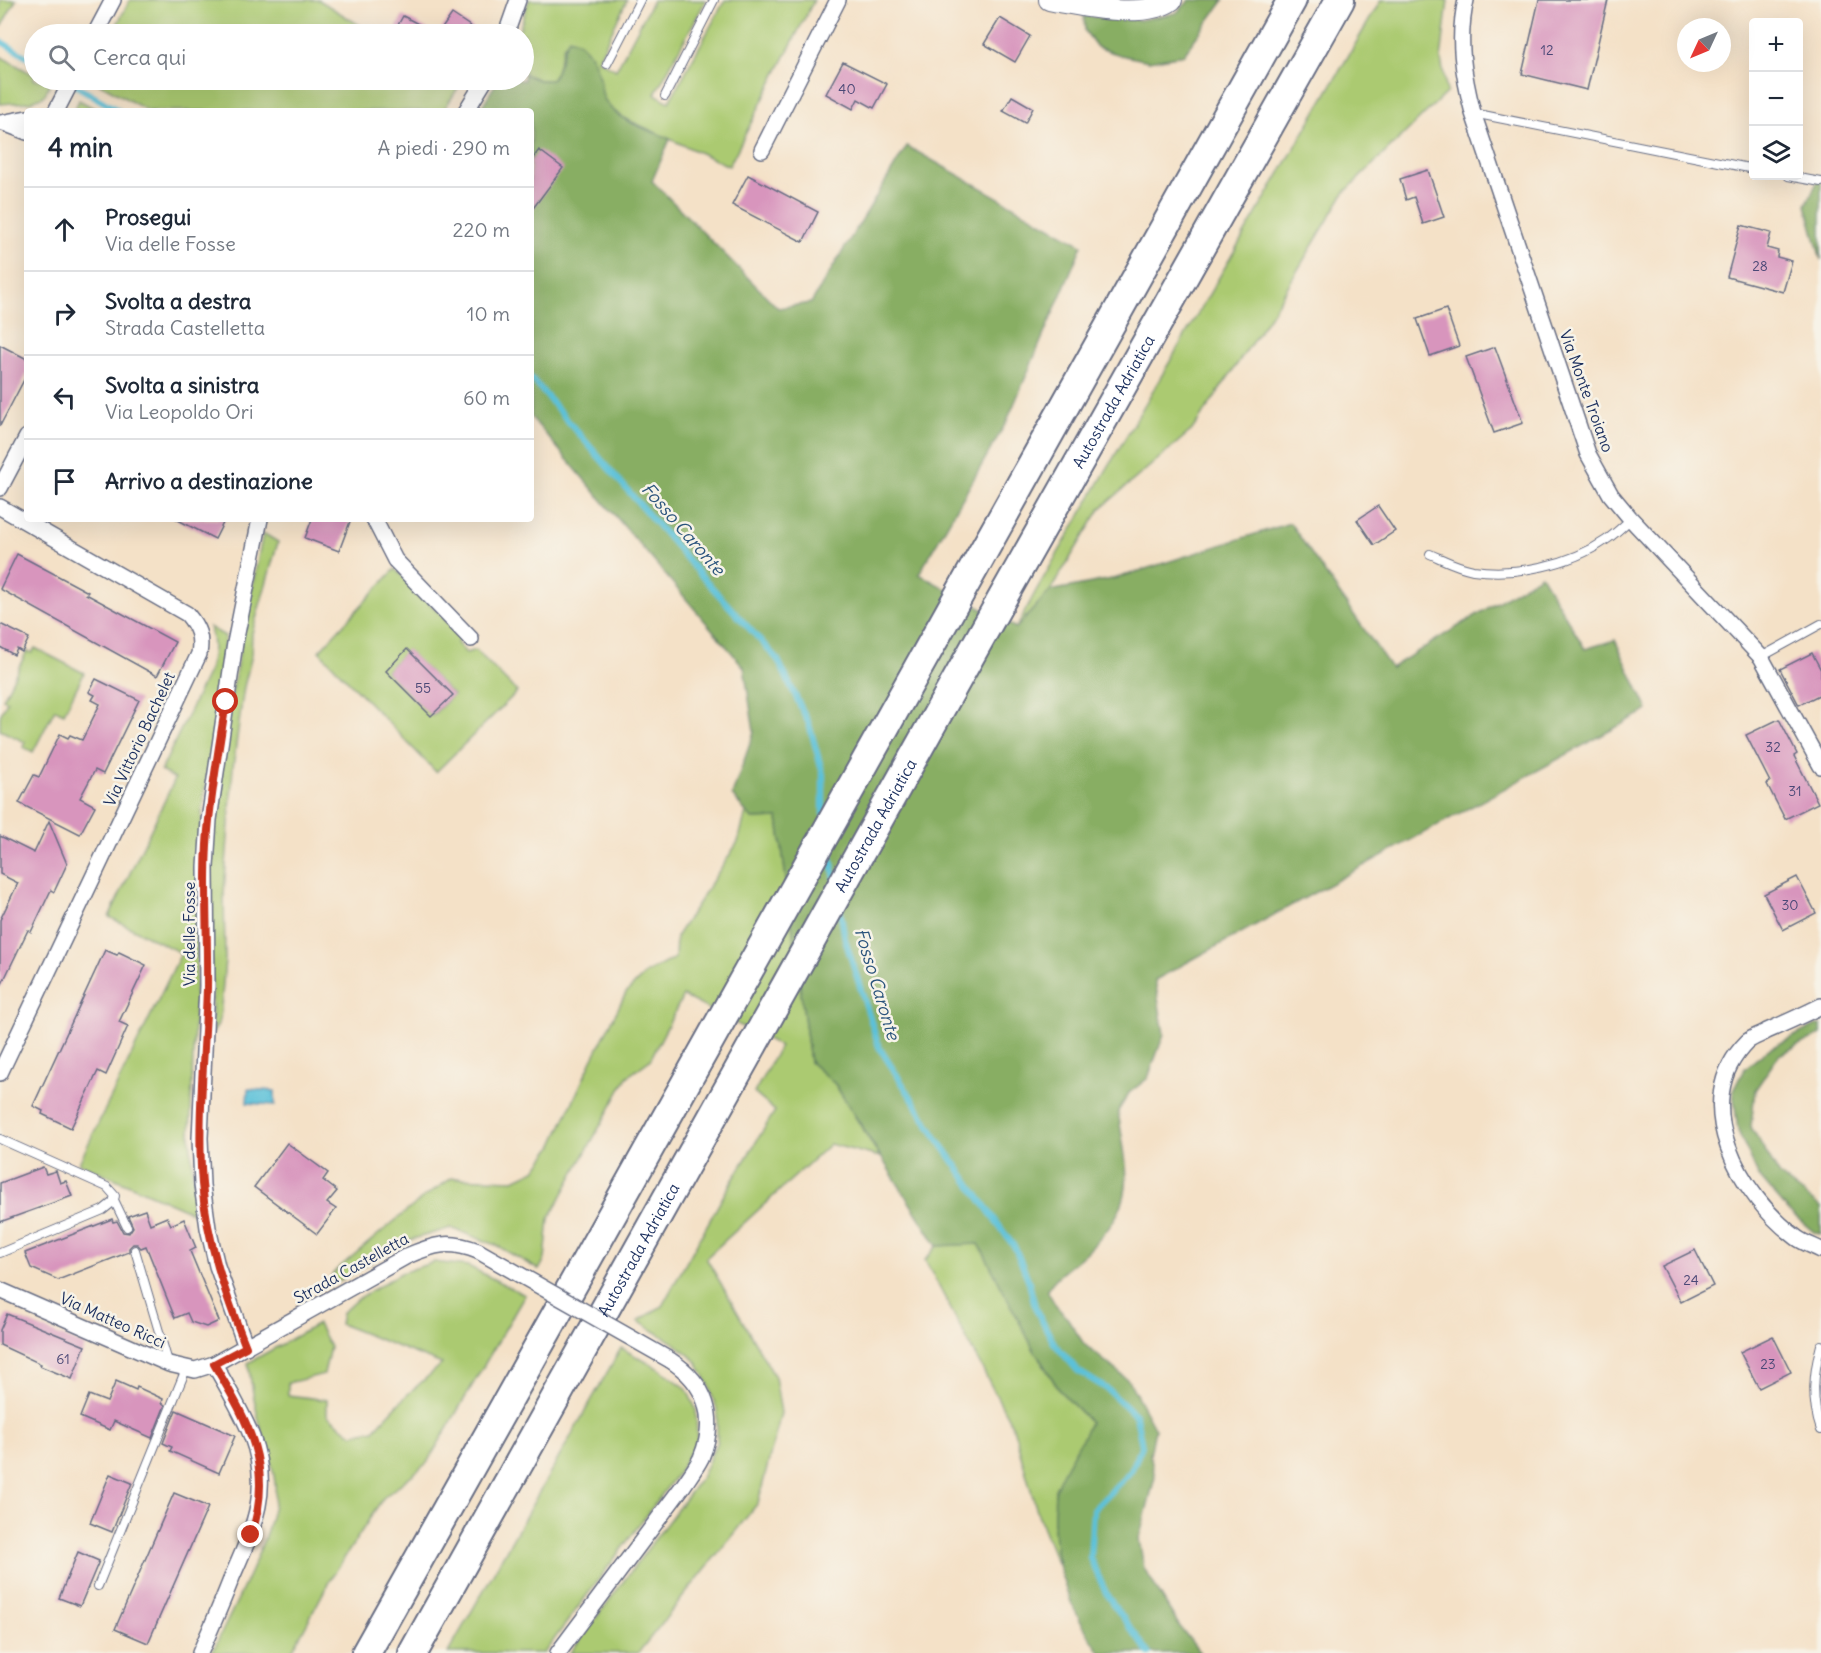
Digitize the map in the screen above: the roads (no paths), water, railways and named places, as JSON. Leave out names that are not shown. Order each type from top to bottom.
[{"type":"highway","points":[[366,1653],[1292,0]]},
{"type":"highway","name":"Autostrada Adriatica","points":[[413,1653],[1341,0]]},
{"type":"street","points":[[100,24],[112,0]]},
{"type":"street","points":[[510,24],[518,0]]},
{"type":"street","points":[[762,150],[838,0]]},
{"type":"street","points":[[1049,0],[1088,7],[1146,9],[1167,4],[1172,0]]},
{"type":"street","name":"Via Monte Troiano","points":[[1466,0],[1460,33],[1461,55],[1473,112],[1588,454],[1611,495],[1631,519],[1761,657],[1821,766]]},
{"type":"street","points":[[58,108],[67,90]]},
{"type":"street","points":[[468,108],[480,90]]},
{"type":"street","points":[[2,123],[24,119]]},
{"type":"street","points":[[2,123],[24,131]]},
{"type":"street","points":[[0,488],[24,443]]},
{"type":"street","name":"Via Vittorio Bachelet","points":[[0,507],[24,521]]},
{"type":"street","name":"Via Vittorio Bachelet","points":[[0,1073],[194,664],[201,644],[195,624],[187,614],[26,522]]},
{"type":"street","name":"Via delle Fosse","points":[[246,1347],[220,1275],[208,1228],[202,1185],[200,1138],[207,986],[206,867],[209,820],[237,636],[259,522]]},
{"type":"street","points":[[376,522],[395,560],[471,639]]},
{"type":"street","points":[[1821,1006],[1749,1040],[1736,1055],[1726,1074],[1721,1093],[1720,1117],[1737,1168],[1755,1196],[1797,1238],[1821,1250]]},
{"type":"street","name":"Strada Castelletta","points":[[214,1364],[407,1256],[446,1243],[464,1245],[478,1251],[670,1360],[693,1378],[706,1401],[708,1431],[700,1460],[558,1653]]},
{"type":"street","name":"Via Matteo Ricci","points":[[0,1290],[169,1364],[195,1370],[214,1364]]},
{"type":"street","points":[[200,1653],[251,1535],[260,1504],[261,1489],[257,1455],[252,1438],[243,1416],[214,1364]]},
{"type":"lane","points":[[607,64],[640,0]]},
{"type":"lane","points":[[665,96],[714,0]]},
{"type":"lane","points":[[1473,112],[1749,168]]},
{"type":"lane","points":[[1803,179],[1821,182]]},
{"type":"lane","points":[[1430,554],[1452,564],[1471,569],[1495,572],[1530,569],[1571,558],[1605,541],[1631,519]]},
{"type":"lane","points":[[1761,657],[1821,624]]},
{"type":"lane","points":[[0,1139],[107,1187],[114,1193],[114,1200],[127,1227]]},
{"type":"lane","points":[[0,1253],[103,1210],[114,1200]]},
{"type":"lane","points":[[135,1250],[169,1364]]},
{"type":"lane","points":[[1821,1345],[1814,1382],[1814,1406],[1821,1430]]},
{"type":"lane","points":[[98,1586],[186,1369]]},
{"type":"water","points":[[248,1089],[275,1091],[275,1105],[247,1103]]},
{"type":"waterway","name":"Fosso Caronte","points":[[0,41],[24,55]]},
{"type":"waterway","name":"Fosso Caronte","points":[[83,90],[114,108]]},
{"type":"waterway","name":"Fosso Caronte","points":[[534,381],[698,572],[778,660],[809,724],[823,774],[823,814]]},
{"type":"waterway","name":"Fosso Caronte","points":[[829,848],[835,879]]},
{"type":"waterway","name":"Fosso Caronte","points":[[840,910],[845,939],[879,1047],[939,1141],[1015,1248],[1028,1279],[1036,1310],[1054,1343],[1078,1371],[1107,1389],[1136,1416],[1142,1446],[1131,1471],[1093,1510],[1090,1558],[1108,1597],[1149,1653]]}]
